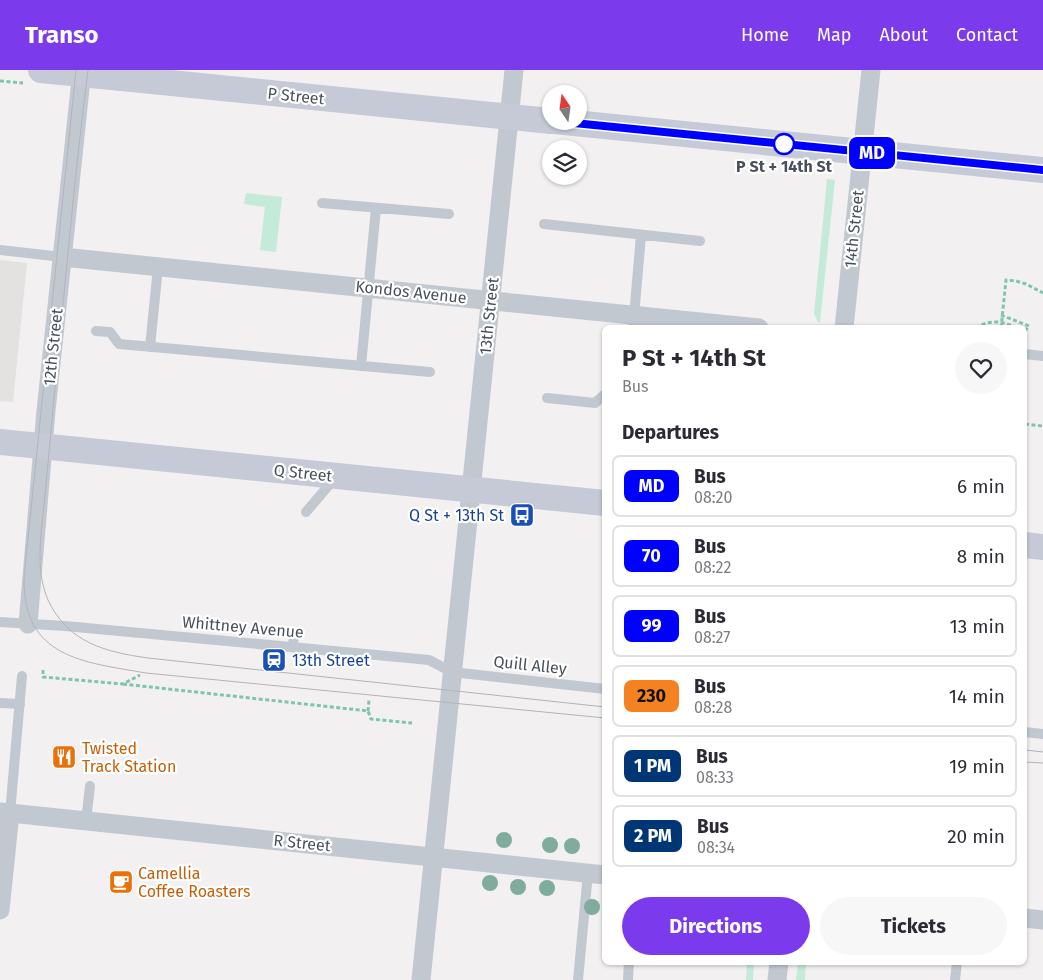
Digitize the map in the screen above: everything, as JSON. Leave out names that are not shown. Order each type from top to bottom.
[{"type":"main road","name":"P Street","points":[[41,70],[82,72],[542,120]]},
{"type":"main road","name":"P Street","points":[[588,125],[1043,170]]},
{"type":"main road","name":"Q Street","points":[[0,442],[602,503]]},
{"type":"main road","points":[[1027,545],[1043,547]]},
{"type":"street","name":"13th Street","points":[[421,980],[514,70]]},
{"type":"street","name":"14th Street","points":[[844,325],[870,70]]},
{"type":"street","name":"12th Street","points":[[28,624],[43,447],[82,72]]},
{"type":"street","name":"Kondos Avenue","points":[[62,258],[490,300],[633,321],[705,325]]},
{"type":"street","name":"R Street","points":[[5,813],[596,874]]},
{"type":"street","points":[[0,910],[5,813]]},
{"type":"street","points":[[1027,918],[1043,920]]},
{"type":"street","points":[[777,980],[779,965]]},
{"type":"lane","points":[[322,203],[449,214]]},
{"type":"lane","points":[[361,366],[376,208]]},
{"type":"lane","points":[[544,224],[700,241]]},
{"type":"lane","points":[[633,321],[641,235]]},
{"type":"lane","points":[[0,250],[62,258]]},
{"type":"lane","points":[[150,347],[158,267]]},
{"type":"lane","points":[[96,331],[110,332],[119,344],[430,372]]},
{"type":"lane","points":[[1027,354],[1043,356]]},
{"type":"lane","points":[[547,398],[595,403],[602,397]]},
{"type":"lane","points":[[306,512],[336,476]]},
{"type":"lane","points":[[0,622],[28,624]]},
{"type":"lane","name":"Whittney Avenue","points":[[28,624],[429,660],[452,672]]},
{"type":"lane","points":[[293,647],[294,633]]},
{"type":"lane","name":"Quill Alley","points":[[452,672],[602,688]]},
{"type":"lane","points":[[5,813],[22,676]]},
{"type":"lane","points":[[0,703],[20,704]]},
{"type":"lane","points":[[1027,732],[1043,734]]},
{"type":"lane","points":[[86,821],[90,786]]},
{"type":"lane","points":[[578,980],[596,874]]},
{"type":"lane","points":[[628,980],[629,965]]},
{"type":"lane","points":[[955,980],[957,965]]},
{"type":"path","points":[[1000,325],[1006,280],[1026,284],[1043,293]]},
{"type":"path","points":[[1001,315],[1027,325]]},
{"type":"path","points":[[981,325],[1001,322],[1010,325]]},
{"type":"path","points":[[1027,424],[1043,426]]},
{"type":"path","points":[[43,670],[43,677],[368,711]]},
{"type":"path","points":[[123,684],[140,675]]},
{"type":"path","points":[[369,700],[368,711],[371,719],[412,723]]},
{"type":"shaded area","points":[[0,260],[27,263],[13,402],[0,401]]},
{"type":"green space","points":[[827,179],[835,180],[820,322],[818,322],[814,314]]},
{"type":"green space","points":[[246,193],[282,197],[276,252],[260,250],[265,207],[244,204]]},
{"type":"green space","points":[[747,965],[754,965],[753,980],[746,980]]},
{"type":"green space","points":[[798,965],[806,965],[805,980],[796,980]]},
{"type":"tram line","points":[[76,70],[24,578],[26,605],[34,625],[46,640],[61,651],[79,659],[100,665],[146,673],[602,718]]},
{"type":"tram line","points":[[88,70],[78,152],[40,548],[41,575],[44,588],[56,615],[77,636],[103,648],[132,656],[602,707]]},
{"type":"tram line","points":[[1027,750],[1043,752]]},
{"type":"tram line","points":[[1027,762],[1043,763]]},
{"type":"bus line","name":"MD","points":[[588,124],[1043,170]]},
{"type":"place","name":"P St + 14th St","points":[[784,144]]},
{"type":"place","name":"Q St + 13th St","points":[[522,515]]},
{"type":"place","name":"13th Street","points":[[274,660]]},
{"type":"place","name":"Twisted Track Station","points":[[64,757]]},
{"type":"place","name":"Camellia Coffee Roasters","points":[[121,882]]}]
